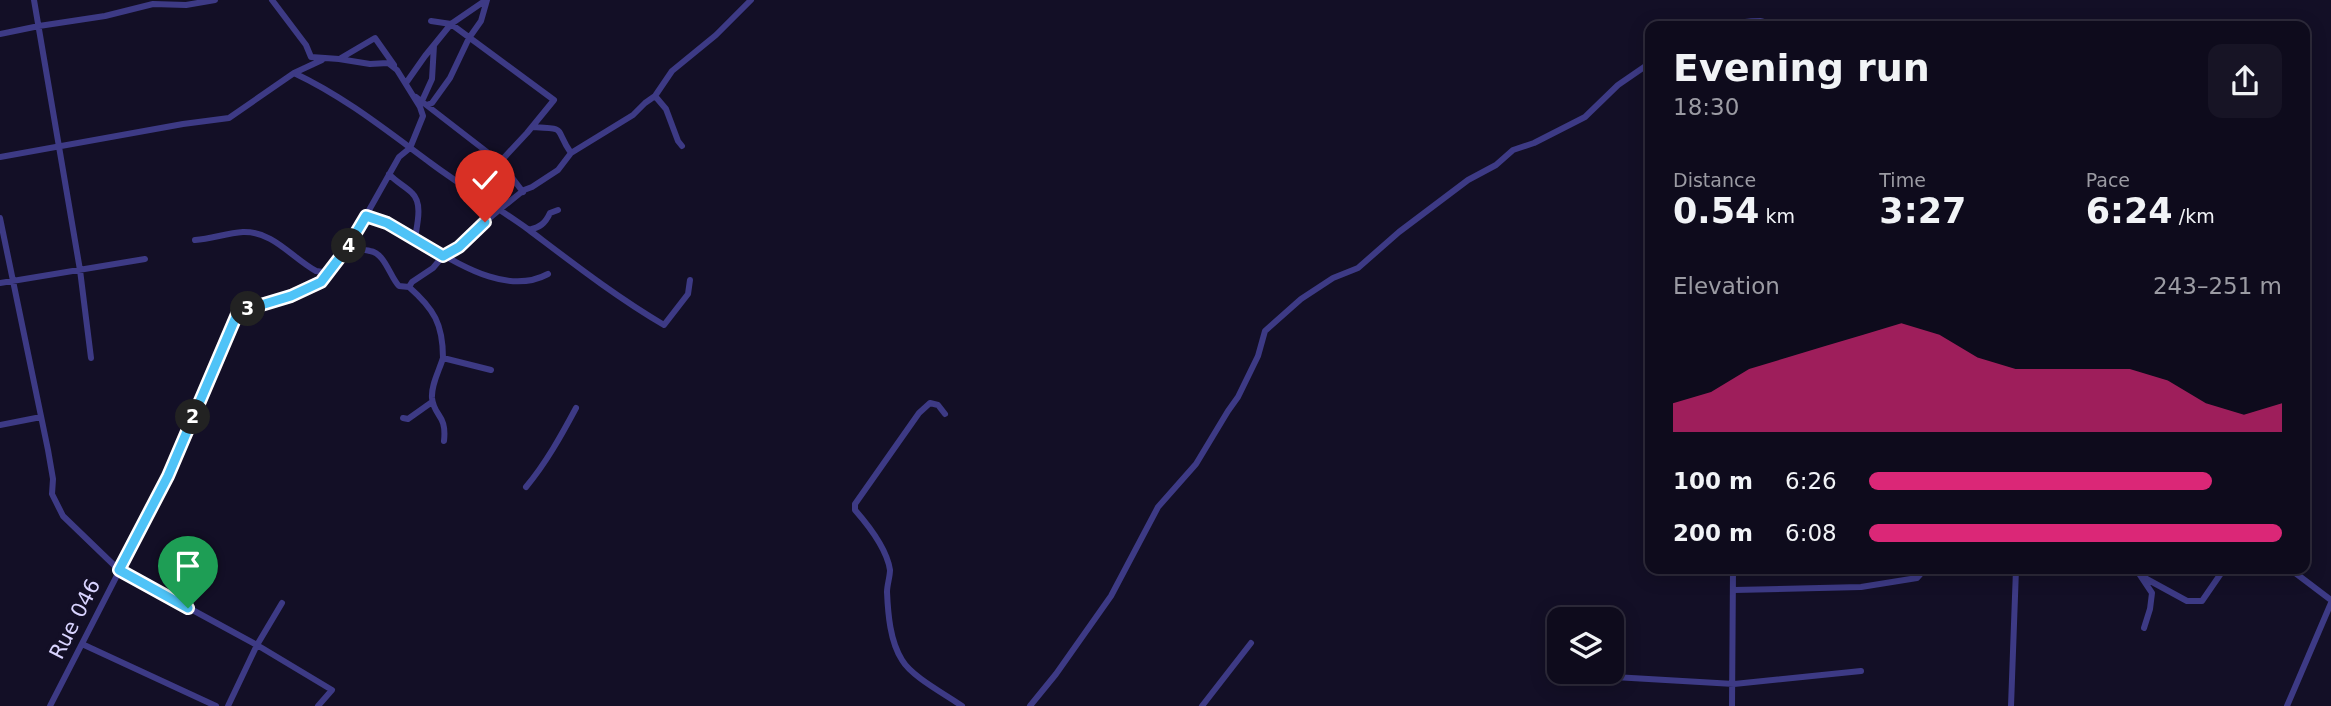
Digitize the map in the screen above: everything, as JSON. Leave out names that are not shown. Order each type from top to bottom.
[{"type":"street","points":[[34,0],[80,270],[91,358]]},
{"type":"street","points":[[0,34],[105,16],[153,4],[186,5],[215,0]]},
{"type":"street","points":[[272,0],[306,45],[311,57],[370,64],[388,63],[397,70]]},
{"type":"street","points":[[406,83],[451,24],[487,0]]},
{"type":"street","points":[[425,103],[432,103],[450,78],[469,38],[481,21],[487,0]]},
{"type":"street","points":[[409,287],[500,210],[558,170],[571,152],[619,125],[656,96],[672,71],[716,35],[751,0]]},
{"type":"street","points":[[431,21],[451,24],[554,100],[500,162]]},
{"type":"street","name":"Rue 046","points":[[50,706],[168,476],[238,312],[291,296],[321,282],[347,248],[399,157],[410,148],[423,116],[421,107],[375,38],[339,59]]},
{"type":"street","points":[[425,103],[432,79],[435,44]]},
{"type":"street","points":[[0,157],[229,118],[294,73],[324,59]]},
{"type":"street","points":[[1030,706],[1111,596],[1158,507],[1196,464],[1238,397],[1258,356],[1265,331],[1301,299],[1333,278],[1358,268],[1399,232],[1468,180],[1496,165],[1513,150],[1534,143],[1584,117],[1618,85],[1645,66]]},
{"type":"street","points":[[294,73],[352,104],[410,148],[529,230],[623,301],[664,325],[688,294],[690,280]]},
{"type":"street","points":[[412,93],[500,162],[523,192]]},
{"type":"street","points":[[656,96],[666,109],[682,146]]},
{"type":"street","points":[[532,127],[562,132],[571,152]]},
{"type":"street","points":[[389,174],[417,200],[415,238]]},
{"type":"street","points":[[529,230],[539,228],[550,213],[558,210]]},
{"type":"street","points":[[366,216],[387,223],[443,256],[483,274],[522,283],[548,274]]},
{"type":"street","points":[[0,218],[53,479],[51,494],[62,516],[119,570],[257,645],[332,690],[318,706]]},
{"type":"street","points":[[194,240],[243,232],[257,233],[272,240],[316,271],[332,269]]},
{"type":"street","points":[[347,248],[372,250],[384,262],[399,286],[409,287],[439,323],[443,358],[432,393],[432,402],[446,425],[444,441]]},
{"type":"street","points":[[0,283],[145,259]]},
{"type":"street","points":[[443,358],[491,370]]},
{"type":"street","points":[[403,418],[408,419],[432,402]]},
{"type":"street","points":[[944,414],[938,405],[930,403],[919,413],[855,504],[855,510],[874,532],[890,570],[887,589],[891,625],[894,644],[903,662],[920,678],[962,706]]},
{"type":"street","points":[[526,487],[543,467],[576,408]]},
{"type":"street","points":[[0,425],[41,417]]},
{"type":"street","points":[[1732,706],[1734,574]]},
{"type":"street","points":[[1734,590],[1861,587],[1917,578],[1921,574]]},
{"type":"street","points":[[2011,706],[2016,574]]},
{"type":"street","points":[[2140,574],[2152,593],[2144,628]]},
{"type":"street","points":[[2143,577],[2187,601],[2195,602],[2202,601],[2221,574]]},
{"type":"street","points":[[2287,706],[2331,602],[2296,574]]},
{"type":"street","points":[[228,706],[257,645],[282,603]]},
{"type":"street","points":[[1202,706],[1251,643]]},
{"type":"street","points":[[82,644],[216,706]]},
{"type":"street","points":[[1624,678],[1734,684],[1861,671]]},
{"type":"route","points":[[188,608],[119,570],[168,476],[238,312],[291,296],[321,282],[347,248],[366,216],[403,231],[443,256],[453,252],[485,222]]}]
